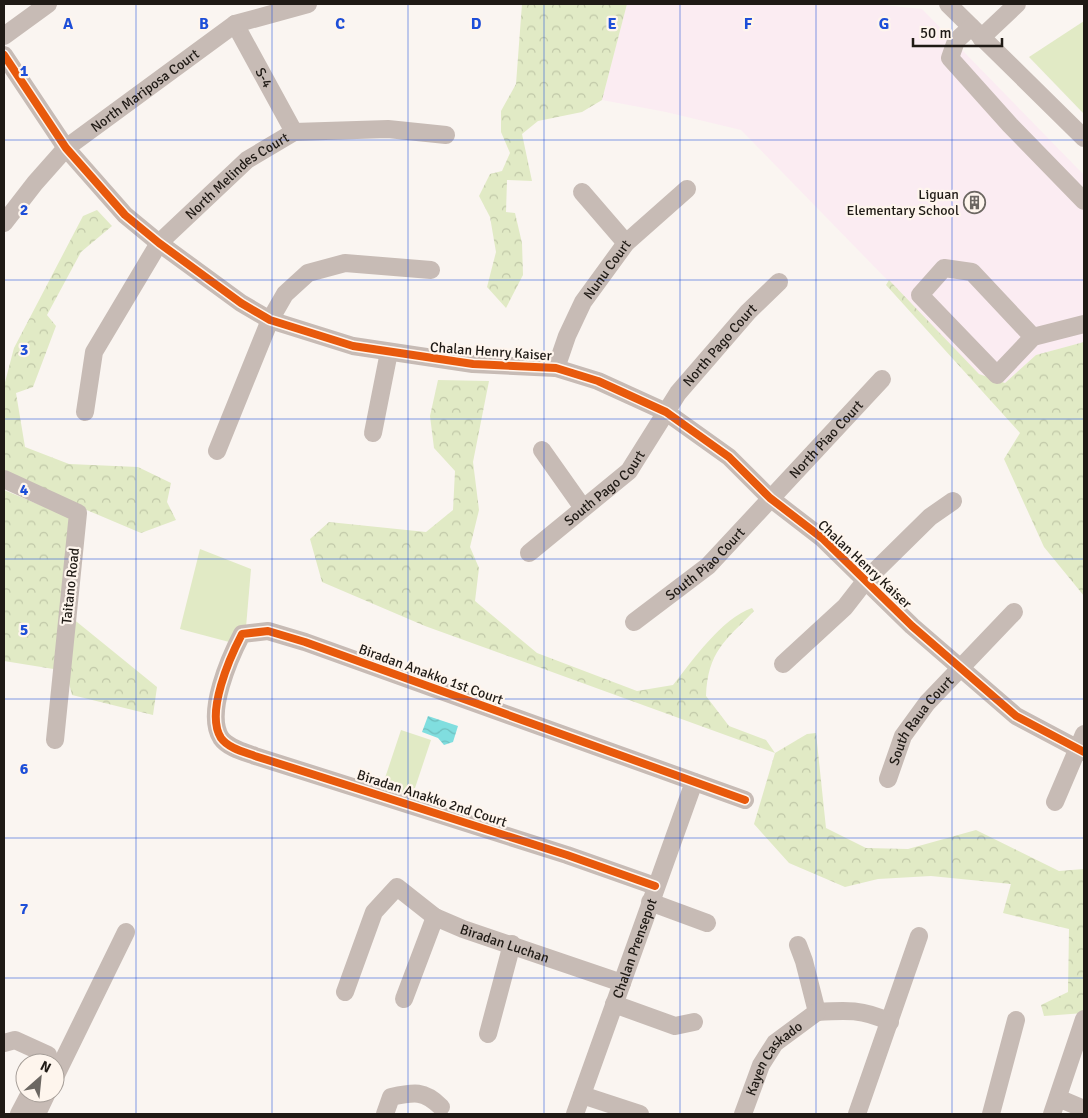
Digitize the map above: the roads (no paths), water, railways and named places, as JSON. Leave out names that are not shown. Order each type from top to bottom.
[{"type":"street","points":[[4,36],[48,4]]},
{"type":"street","name":"North Mariposa Court","points":[[4,223],[35,183],[66,148],[236,24],[308,4]]},
{"type":"street","points":[[948,4],[1084,138]]},
{"type":"street","points":[[1017,4],[976,33],[956,41],[950,58],[1010,126],[1084,201]]},
{"type":"street","name":"S-4","points":[[236,24],[294,132]]},
{"type":"street","name":"Chalan Henry Kaiser","points":[[4,55],[66,148],[125,215],[159,244],[241,303],[270,320],[353,346],[474,364],[556,368],[598,381],[666,412],[729,458],[770,498],[822,538],[959,668],[1016,716],[1082,745]]},
{"type":"street","name":"North Melindes Court","points":[[85,412],[94,352],[159,244],[246,160],[294,132],[388,128],[446,136]]},
{"type":"street","name":"Nunu Court","points":[[556,368],[567,336],[583,302],[626,243],[687,189]]},
{"type":"street","points":[[582,192],[626,243]]},
{"type":"street","points":[[217,451],[270,320],[285,294],[308,274],[345,262],[432,270]]},
{"type":"street","points":[[1033,337],[972,272],[944,268],[920,295],[996,375],[1033,337],[1084,324]]},
{"type":"street","name":"North Pago Court","points":[[666,412],[708,357],[748,312],[780,282]]},
{"type":"street","points":[[373,433],[389,352]]},
{"type":"street","name":"North Piao Court","points":[[770,498],[882,379]]},
{"type":"street","name":"South Pago Court","points":[[529,553],[629,471],[666,412]]},
{"type":"street","points":[[542,450],[583,508]]},
{"type":"street","name":"Taitano Road","points":[[4,479],[78,513],[55,740]]},
{"type":"street","name":"South Piao Court","points":[[634,622],[708,566],[770,498]]},
{"type":"street","points":[[784,664],[845,607],[866,580],[930,517],[953,501]]},
{"type":"street","name":"South Raua Court","points":[[888,779],[903,736],[927,703],[1014,612]]},
{"type":"street","name":"Biradan Anakko 1st Court","points":[[215,719],[224,674],[231,654],[242,634],[268,631],[305,642],[694,782]]},
{"type":"street","name":"Biradan Anakko 2nd Court","points":[[215,719],[221,737],[231,746],[255,756],[567,855],[652,894],[707,923]]},
{"type":"street","points":[[1055,802],[1082,745]]},
{"type":"street","points":[[694,782],[745,800]]},
{"type":"street","name":"Chalan Prensepot","points":[[575,1114],[652,894],[694,782]]},
{"type":"street","name":"Biradan Luchan","points":[[345,992],[374,912],[397,887],[436,917],[463,929],[512,944],[622,983]]},
{"type":"street","points":[[404,999],[436,917]]},
{"type":"street","points":[[65,1057],[126,932]]},
{"type":"street","points":[[856,1114],[919,936]]},
{"type":"street","points":[[488,1034],[512,944]]},
{"type":"street","points":[[798,945],[817,1012],[856,1010],[875,1015],[890,1022]]},
{"type":"street","points":[[614,1004],[675,1026],[694,1022]]},
{"type":"street","name":"Kayen Caskado","points":[[743,1114],[762,1065],[775,1043],[817,1012]]},
{"type":"street","points":[[1084,1019],[1055,1106],[1084,1109]]},
{"type":"street","points":[[990,1114],[1016,1020]]},
{"type":"street","points":[[4,1043],[15,1040],[44,1053]]},
{"type":"street","points":[[385,1114],[391,1096],[410,1093],[430,1096],[441,1107]]},
{"type":"street","points":[[582,1095],[640,1114]]},
{"type":"water","points":[[428,716],[458,726],[453,742],[444,745],[438,738],[422,732]]},
{"type":"place","name":"Liguan Elementary School","points":[[975,202]]}]
